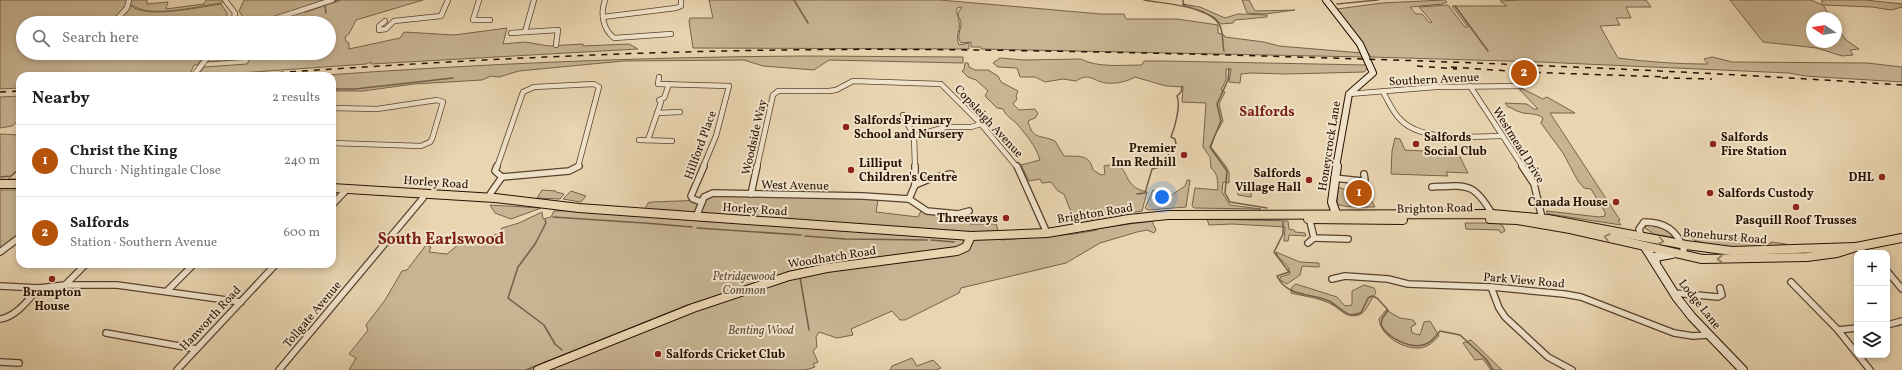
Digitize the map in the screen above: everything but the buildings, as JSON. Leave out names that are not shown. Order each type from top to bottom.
[{"type":"main road","points":[[0,184],[16,184]]},
{"type":"main road","name":"Horley Road","points":[[336,189],[423,198],[538,203]]},
{"type":"main road","name":"Horley Road","points":[[336,191],[488,197],[579,208],[971,236]]},
{"type":"main road","name":"Brighton Road","points":[[971,236],[1047,233],[1151,216],[1224,214],[1338,218],[1517,220],[1570,229],[1644,247]]},
{"type":"main road","name":"Brighton Road","points":[[1338,218],[1492,214],[1542,218],[1641,237]]},
{"type":"main road","name":"Woodhatch Road","points":[[538,370],[656,322],[771,281],[827,268],[957,251],[966,247],[971,236]]},
{"type":"main road","name":"Bonehurst Road","points":[[1641,237],[1741,252],[1772,252],[1829,247],[1856,247]]},
{"type":"main road","name":"Bonehurst Road","points":[[1644,247],[1702,259],[1796,258],[1837,253],[1856,247],[1902,238]]},
{"type":"street","points":[[119,16],[127,8],[129,0]]},
{"type":"street","points":[[227,0],[235,12],[234,16]]},
{"type":"street","points":[[283,16],[332,0]]},
{"type":"street","points":[[385,21],[379,26],[379,30],[386,29],[394,21],[441,16],[448,0]]},
{"type":"street","points":[[479,0],[473,20],[490,20]]},
{"type":"street","points":[[525,32],[534,0]]},
{"type":"street","points":[[605,0],[602,8],[603,17],[611,36],[614,38],[671,34]]},
{"type":"street","points":[[603,17],[681,6],[681,0]]},
{"type":"street","name":"Honeycrock Lane","points":[[1326,0],[1346,25],[1371,65],[1372,75],[1355,87],[1349,94],[1333,177],[1332,202],[1338,218]]},
{"type":"street","points":[[511,33],[558,30],[556,45]]},
{"type":"street","points":[[196,72],[206,60]]},
{"type":"street","name":"Hillford Place","points":[[659,77],[658,86],[669,84],[729,86],[716,136],[691,196],[693,199],[702,202]]},
{"type":"street","name":"Copsleigh Avenue","points":[[829,91],[836,90],[853,81],[941,84],[982,124],[1015,162],[1047,233]]},
{"type":"street","points":[[488,197],[502,177],[569,171],[579,166],[599,87],[594,84],[534,87],[525,90],[495,171],[502,177]]},
{"type":"street","points":[[648,140],[661,102],[659,100],[664,98],[669,84]]},
{"type":"street","name":"Southern Avenue","points":[[1349,94],[1470,86],[1521,86]]},
{"type":"street","name":"Westmead Drive","points":[[1470,86],[1534,184],[1538,195],[1542,218]]},
{"type":"street","name":"Woodside Way","points":[[751,194],[774,95],[782,90],[829,91]]},
{"type":"street","points":[[1383,92],[1400,119],[1416,130],[1436,134],[1502,136]]},
{"type":"street","points":[[336,108],[377,109],[437,100],[443,102],[432,139],[425,145],[336,143]]},
{"type":"street","points":[[657,112],[680,112]]},
{"type":"street","points":[[903,114],[914,136],[915,185],[909,198],[927,211],[958,214],[969,211]]},
{"type":"street","points":[[914,136],[946,127],[971,127],[982,124]]},
{"type":"street","points":[[639,140],[672,141]]},
{"type":"street","points":[[915,185],[932,178],[951,174]]},
{"type":"street","points":[[1333,177],[1362,181],[1366,180],[1364,174]]},
{"type":"street","points":[[1432,187],[1466,185],[1472,187],[1478,192],[1492,214]]},
{"type":"street","points":[[336,201],[346,190]]},
{"type":"street","name":"West Avenue","points":[[702,202],[704,197],[713,193],[909,198]]},
{"type":"street","name":"Tollgate Avenue","points":[[279,370],[423,198]]},
{"type":"street","points":[[696,217],[702,202]]},
{"type":"street","points":[[1308,217],[1314,238]]},
{"type":"street","points":[[1644,247],[1639,229],[1644,222],[1656,222],[1666,225],[1676,232],[1684,250],[1677,254],[1659,255],[1655,257],[1656,264]]},
{"type":"street","points":[[1308,243],[1314,238],[1348,239]]},
{"type":"street","points":[[0,252],[16,240]]},
{"type":"street","name":"Lodge Lane","points":[[1644,247],[1674,293],[1708,335],[1743,370]]},
{"type":"street","points":[[1856,247],[1860,250]]},
{"type":"street","points":[[65,285],[82,268]]},
{"type":"street","points":[[167,291],[190,268]]},
{"type":"street","name":"Hanworth Road","points":[[177,370],[272,268]]},
{"type":"street","points":[[1890,274],[1902,289]]},
{"type":"street","name":"Park View Road","points":[[1332,279],[1346,276],[1388,279],[1408,284],[1492,287],[1573,295],[1669,332],[1693,336],[1708,335]]},
{"type":"street","points":[[1791,282],[1838,330],[1854,351]]},
{"type":"street","points":[[0,286],[39,288],[65,285],[118,285],[241,302]]},
{"type":"street","points":[[1492,287],[1499,308],[1505,317],[1548,357],[1572,370]]},
{"type":"street","points":[[0,319],[4,320],[12,315],[39,288]]},
{"type":"street","points":[[1674,293],[1718,297],[1722,295],[1720,288]]},
{"type":"street","points":[[1890,324],[1902,322]]},
{"type":"street","points":[[1838,330],[1854,328]]},
{"type":"street","points":[[106,333],[196,350]]},
{"type":"street","points":[[1860,358],[1870,370]]},
{"type":"street","points":[[0,362],[19,363]]},
{"type":"green space","points":[[0,0],[147,0],[147,4],[168,2],[166,9],[204,4],[206,0],[222,0],[223,2],[192,8],[221,4],[227,13],[227,16],[16,16],[16,60],[201,60],[197,65],[194,65],[191,72],[16,72],[16,88],[0,89]],"holes":[[[132,5],[140,9],[150,11],[186,9],[149,12],[139,10],[131,6]]]},
{"type":"green space","points":[[244,0],[329,0],[281,16],[242,16],[239,11]]},
{"type":"green space","points":[[337,0],[423,0],[356,20],[349,34],[345,37],[346,41],[349,43],[349,49],[400,38],[404,32],[454,35],[507,28],[503,44],[525,42],[549,46],[583,44],[583,46],[629,44],[638,49],[371,64],[371,62],[366,64],[254,72],[201,72],[204,67],[247,64],[249,60],[336,60],[336,16],[289,16]]},
{"type":"green space","points":[[709,0],[940,0],[1101,14],[1124,14],[1126,19],[1177,19],[1218,25],[1218,33],[1224,35],[1225,37],[1264,42],[1279,46],[1362,53],[1364,57],[981,49],[981,47],[971,47],[971,42],[961,43],[959,36],[961,21],[958,13],[962,7],[957,8],[957,13],[959,21],[958,41],[959,45],[969,43],[969,49],[693,48],[689,21],[690,18],[713,18]]},
{"type":"green space","points":[[1242,0],[1249,0],[1255,11],[1295,10],[1265,14],[1247,13]]},
{"type":"green space","points":[[1445,0],[1447,2],[1442,4],[1410,7],[1416,14],[1422,14],[1430,23],[1432,22],[1419,7],[1448,5],[1465,27],[1468,27],[1452,6],[1507,6],[1500,1],[1520,0],[1646,0],[1651,7],[1626,7],[1631,18],[1616,18],[1620,25],[1600,26],[1618,58],[1640,61],[1697,64],[1708,64],[1704,59],[1712,57],[1732,62],[1867,63],[1902,67],[1902,82],[1805,76],[1789,73],[1540,62],[1371,57],[1337,9],[1382,3]]},
{"type":"green space","points":[[1730,0],[1811,0],[1822,5],[1822,0],[1865,0],[1902,4],[1902,7],[1891,10],[1872,7],[1823,5],[1827,12],[1806,12],[1806,47],[1763,42]]},
{"type":"green space","points":[[1182,4],[1200,7],[1225,18],[1238,14],[1267,15],[1267,17],[1235,20],[1233,23],[1221,24],[1214,17]]},
{"type":"green space","points":[[1842,34],[1846,40],[1859,49],[1850,50],[1853,55],[1842,56],[1817,48],[1842,48]]},
{"type":"green space","points":[[804,56],[963,57],[963,63],[829,60],[814,70],[763,66],[744,60],[623,61],[519,71],[499,77],[491,76],[482,80],[414,84],[363,91],[336,91],[336,74],[558,62]]},
{"type":"green space","points":[[1000,58],[1024,60],[1081,59],[1087,62],[1102,65],[1142,65],[1144,61],[1163,61],[1367,65],[1367,69],[1364,72],[1241,74],[1240,83],[1229,82],[1231,69],[1226,69],[1226,80],[1221,90],[1225,92],[1219,104],[1223,121],[1215,135],[1211,147],[1229,172],[1229,183],[1223,182],[1222,192],[1230,205],[1261,209],[1194,208],[1192,206],[1195,188],[1218,190],[1216,175],[1211,168],[1210,157],[1203,147],[1206,103],[1182,102],[1183,87],[1166,86],[1135,77],[1117,83],[1106,83],[1088,77],[1081,78],[1076,81],[1063,79],[1045,82],[1035,77],[1020,77],[1017,68],[998,67],[993,63]]},
{"type":"green space","points":[[209,60],[236,60],[207,62]]},
{"type":"green space","points":[[965,63],[968,63],[969,67],[975,70],[988,70],[998,76],[1001,82],[1018,91],[1016,96],[1017,99],[1013,104],[1019,110],[1035,109],[1038,114],[1035,118],[1028,121],[1032,132],[1038,136],[1055,141],[1064,156],[1079,156],[1086,158],[1093,170],[1101,175],[1105,174],[1104,166],[1119,166],[1132,184],[1138,189],[1147,192],[1142,211],[1075,222],[1064,194],[1058,191],[1051,182],[1042,183],[1040,179],[1029,181],[1021,165],[1040,160],[1036,150],[1025,133],[1003,109],[997,108],[985,96],[988,91],[976,80],[968,77],[962,71],[964,70]]},
{"type":"green space","points":[[1519,89],[1523,89],[1543,99],[1547,97],[1575,113],[1550,113],[1620,220],[1618,221],[1621,225],[1549,214],[1546,212],[1599,217],[1605,216],[1605,212],[1591,189],[1584,188],[1578,181],[1563,153],[1541,123],[1543,118],[1537,115],[1517,111],[1508,107],[1505,103],[1527,104],[1534,109],[1538,109]]},
{"type":"green space","points":[[16,96],[16,123],[12,126],[0,128],[0,97]]},
{"type":"green space","points":[[0,134],[16,135],[16,172],[8,179],[16,179],[16,181],[0,181]]},
{"type":"green space","points":[[1395,138],[1400,139],[1405,150],[1458,153],[1468,173],[1446,172],[1448,176],[1391,174],[1392,151]]},
{"type":"green space","points":[[1187,180],[1190,180],[1186,207],[1148,210],[1145,208],[1153,190],[1161,191],[1163,195],[1170,196],[1185,186]]},
{"type":"green space","points":[[1242,183],[1252,186],[1251,197],[1238,195],[1236,184]]},
{"type":"green space","points":[[1354,184],[1368,186],[1370,192],[1368,194],[1375,207],[1350,207],[1337,204],[1338,187],[1349,191],[1350,186],[1353,186]]},
{"type":"green space","points":[[0,190],[16,190],[16,237],[0,248]]},
{"type":"green space","points":[[542,190],[556,191],[564,194],[560,199],[537,198]]},
{"type":"green space","points":[[571,191],[586,196],[581,202],[563,199]]},
{"type":"green space","name":"Petridgewood Common","points":[[716,195],[878,200],[876,212],[918,217],[921,211],[932,214],[967,218],[970,224],[996,224],[1001,240],[1074,234],[1097,230],[1099,228],[1152,221],[1156,230],[1154,233],[1147,230],[1100,243],[1066,263],[961,288],[959,293],[905,320],[900,320],[892,311],[851,329],[853,335],[837,338],[819,332],[816,337],[817,347],[813,351],[818,362],[813,364],[815,367],[806,370],[349,370],[356,358],[349,354],[368,330],[366,325],[385,300],[402,271],[407,270],[426,245],[431,247],[429,252],[447,254],[465,239],[483,243],[496,234],[497,235],[502,228],[519,223],[542,212],[543,219],[551,217],[554,211],[645,209],[648,203],[652,202],[705,200]]},
{"type":"green space","points":[[490,205],[541,208],[511,219],[495,213]]},
{"type":"green space","points":[[1207,219],[1288,221],[1289,229],[1294,230],[1295,232],[1305,233],[1306,236],[1289,235],[1288,241],[1284,241],[1285,227],[1232,224],[1209,225]]},
{"type":"green space","points":[[1465,223],[1499,223],[1503,226],[1505,231],[1501,233],[1499,230],[1466,229]]},
{"type":"green space","points":[[1646,225],[1664,226],[1677,238],[1654,234],[1645,228]]},
{"type":"green space","points":[[1685,230],[1770,244],[1771,242],[1786,244],[1788,246],[1731,247],[1715,245],[1690,238],[1683,231]]},
{"type":"green space","points":[[1276,252],[1300,262],[1319,263],[1319,267],[1302,266],[1300,275],[1287,284],[1280,280],[1280,277],[1290,274],[1288,267],[1279,258]]},
{"type":"green space","points":[[1296,284],[1337,297],[1345,306],[1352,305],[1352,291],[1364,285],[1374,288],[1376,293],[1362,313],[1351,316],[1327,302],[1291,293],[1292,287]]},
{"type":"green space","points":[[1386,310],[1400,318],[1413,320],[1416,324],[1411,327],[1412,333],[1420,335],[1424,322],[1430,321],[1439,336],[1429,345],[1420,348],[1405,346],[1390,338],[1381,326],[1379,319]]},
{"type":"green space","points":[[1471,340],[1502,370],[1491,370],[1483,359],[1475,360],[1463,343]]},
{"type":"green space","points":[[912,358],[917,366],[933,360],[941,368],[936,370],[890,370],[892,366]]},
{"type":"waterway","points":[[305,12],[340,0]]},
{"type":"waterway","points":[[794,0],[808,23]]},
{"type":"waterway","points":[[1144,0],[1184,6]]},
{"type":"waterway","points":[[1183,0],[1184,6]]},
{"type":"waterway","points":[[1337,4],[1378,0]]},
{"type":"waterway","points":[[325,6],[326,13]]},
{"type":"waterway","points":[[1184,6],[1205,13],[1219,24],[1221,27],[1224,51]]},
{"type":"waterway","points":[[1455,6],[1488,51]]},
{"type":"waterway","points":[[1229,69],[1228,80],[1217,104],[1221,121],[1210,147],[1227,171],[1225,193],[1230,202],[1267,208]]},
{"type":"waterway","points":[[336,89],[355,89],[453,78]]},
{"type":"waterway","points":[[1137,194],[1145,193],[1152,169],[1167,165],[1169,151],[1176,144],[1175,139],[1171,137],[1178,110],[1177,96],[1181,92],[1182,86]]},
{"type":"waterway","points":[[0,177],[11,176],[16,172]]},
{"type":"waterway","points":[[553,217],[644,223]]},
{"type":"waterway","points":[[545,220],[546,223],[535,244],[518,267],[508,298],[544,325],[555,344],[562,350]]},
{"type":"waterway","points":[[1283,222],[1283,234],[1274,252],[1289,272],[1277,276],[1281,283],[1287,288],[1293,291],[1322,298],[1335,304],[1351,315],[1361,313],[1368,298],[1372,296],[1377,298],[1388,310],[1382,319],[1381,325],[1384,330],[1400,342],[1414,345],[1426,344],[1434,339],[1440,331],[1460,335],[1486,359],[1493,370]]},
{"type":"waterway","points":[[645,223],[692,227]]},
{"type":"waterway","points":[[697,228],[801,235]]},
{"type":"waterway","points":[[805,236],[845,239],[927,240]]},
{"type":"waterway","points":[[931,240],[954,242]]},
{"type":"waterway","points":[[800,277],[809,330]]},
{"type":"waterway","points":[[695,303],[771,278]]},
{"type":"waterway","points":[[526,370],[688,305]]},
{"type":"railway","points":[[292,72],[645,53],[835,49],[1188,54],[1456,62],[1724,74],[1902,85]]},
{"type":"railway","points":[[1417,66],[1457,69]]},
{"type":"railway","points":[[1451,67],[1523,72],[1668,77]]},
{"type":"railway","points":[[1662,78],[1712,79]]},
{"type":"railway","points":[[0,92],[16,91]]},
{"type":"place","name":"Salfords","points":[[1524,73]]},
{"type":"place","name":"Salfords Primary School and Nursery","points":[[846,127]]},
{"type":"place","name":"Salfords Social Club","points":[[1416,144]]},
{"type":"place","name":"Salfords Fire Station","points":[[1713,144]]},
{"type":"place","name":"Premier Inn Redhill","points":[[1184,155]]},
{"type":"place","name":"Lilliput Children's Centre","points":[[851,170]]},
{"type":"place","name":"DHL","points":[[1882,177]]},
{"type":"place","name":"Salfords Village Hall","points":[[1309,180]]},
{"type":"place","name":"Christ the King","points":[[1359,193]]},
{"type":"place","name":"Salfords Custody","points":[[1710,193]]},
{"type":"place","name":"Canada House","points":[[1616,202]]},
{"type":"place","name":"Pasquill Roof Trusses","points":[[1796,207]]},
{"type":"place","name":"Threeways","points":[[1006,218]]},
{"type":"place","name":"Brampton House","points":[[52,279]]},
{"type":"place","name":"Salfords Cricket Club","points":[[658,354]]},
{"type":"district","name":"Salfords","points":[[1267,111]]},
{"type":"district","name":"South Earlswood","points":[[441,238]]},
{"type":"park label","name":"Benting Wood","points":[[761,330]]}]
